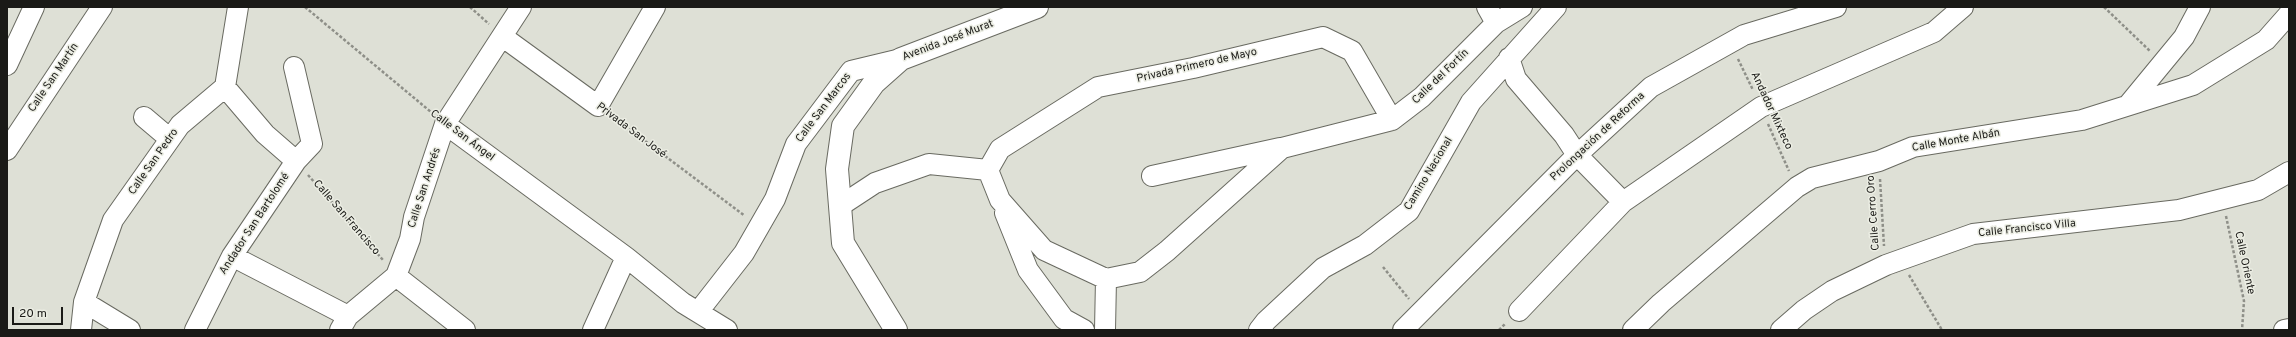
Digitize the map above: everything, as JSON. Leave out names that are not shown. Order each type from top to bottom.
[{"type":"street","points":[[7,65],[34,7]]},
{"type":"street","name":"Calle San Martín","points":[[7,150],[102,7]]},
{"type":"street","points":[[238,7],[225,87],[265,134],[296,161]]},
{"type":"street","name":"Calle San Andrés","points":[[344,323],[396,276],[410,239],[414,217],[445,124],[503,37],[521,7]]},
{"type":"street","points":[[598,106],[655,7]]},
{"type":"street","name":"Avenida José Murat","points":[[896,330],[843,243],[837,169],[843,126],[874,83],[901,59],[1037,7]]},
{"type":"street","name":"Calle del Fortín","points":[[1152,176],[1282,148],[1392,120],[1422,98],[1492,15],[1522,7]]},
{"type":"street","name":"Camino Nacional","points":[[1259,330],[1323,268],[1365,244],[1409,211],[1471,102],[1508,58],[1556,7]]},
{"type":"street","name":"Prolongación de Reforma","points":[[1403,330],[1577,155],[1651,87],[1744,35],[1836,7]]},
{"type":"street","points":[[1519,311],[1623,202],[1761,107],[1934,32],[1963,7]]},
{"type":"street","points":[[2128,105],[2184,37],[2200,7]]},
{"type":"street","name":"Calle Monte Albán","points":[[1633,330],[1661,303],[1797,188],[1812,178],[1879,161],[1913,146],[2082,120],[2193,85],[2266,40],[2289,14]]},
{"type":"street","name":"Privada Primero de Mayo","points":[[988,170],[1000,149],[1098,87],[1193,68],[1323,36],[1352,51],[1392,120]]},
{"type":"street","name":"Privada San José","points":[[503,37],[598,106]]},
{"type":"street","points":[[1508,58],[1516,79],[1564,135],[1577,155],[1623,202]]},
{"type":"street","name":"Calle San Marcos","points":[[698,312],[744,253],[775,199],[796,144],[851,70],[901,59]]},
{"type":"street","name":"Andador San Bartolomé","points":[[195,330],[232,256],[296,161],[312,144],[294,67]]},
{"type":"street","name":"Calle San Pedro","points":[[81,330],[84,302],[113,220],[180,125],[225,87]]},
{"type":"street","points":[[144,117],[170,139]]},
{"type":"street","name":"Calle San Ángel","points":[[445,124],[626,257]]},
{"type":"street","name":"Calle del Fortín","points":[[1106,279],[1140,272],[1282,148]]},
{"type":"street","points":[[840,206],[875,183],[929,164],[988,170],[1028,270],[1064,319],[1084,330]]},
{"type":"street","name":"Calle Francisco Villa","points":[[1781,330],[1804,310],[1832,291],[1893,263],[1974,234],[2179,210],[2258,190],[2289,172]]},
{"type":"street","points":[[1000,200],[1044,250],[1106,279],[1105,330]]},
{"type":"street","points":[[232,256],[344,323]]},
{"type":"street","points":[[593,330],[626,257],[683,303],[727,330]]},
{"type":"street","points":[[396,276],[465,330]]},
{"type":"street","points":[[84,302],[130,330]]},
{"type":"street","points":[[2284,330],[2289,330]]},
{"type":"path","name":"Calle San Ángel","points":[[305,7],[445,124]]},
{"type":"path","points":[[470,7],[503,37]]},
{"type":"path","points":[[2104,7],[2163,64]]},
{"type":"path","name":"Andador Mixteco","points":[[1730,43],[1761,107],[1797,188]]},
{"type":"path","name":"Privada San José","points":[[598,106],[759,227]]},
{"type":"path","name":"Calle San Francisco","points":[[296,161],[396,276]]},
{"type":"path","name":"Calle Cerro Oro","points":[[1879,161],[1893,263]]},
{"type":"path","name":"Calle Oriente","points":[[2223,200],[2244,301],[2242,330]]},
{"type":"path","points":[[1893,263],[1942,330]]}]
